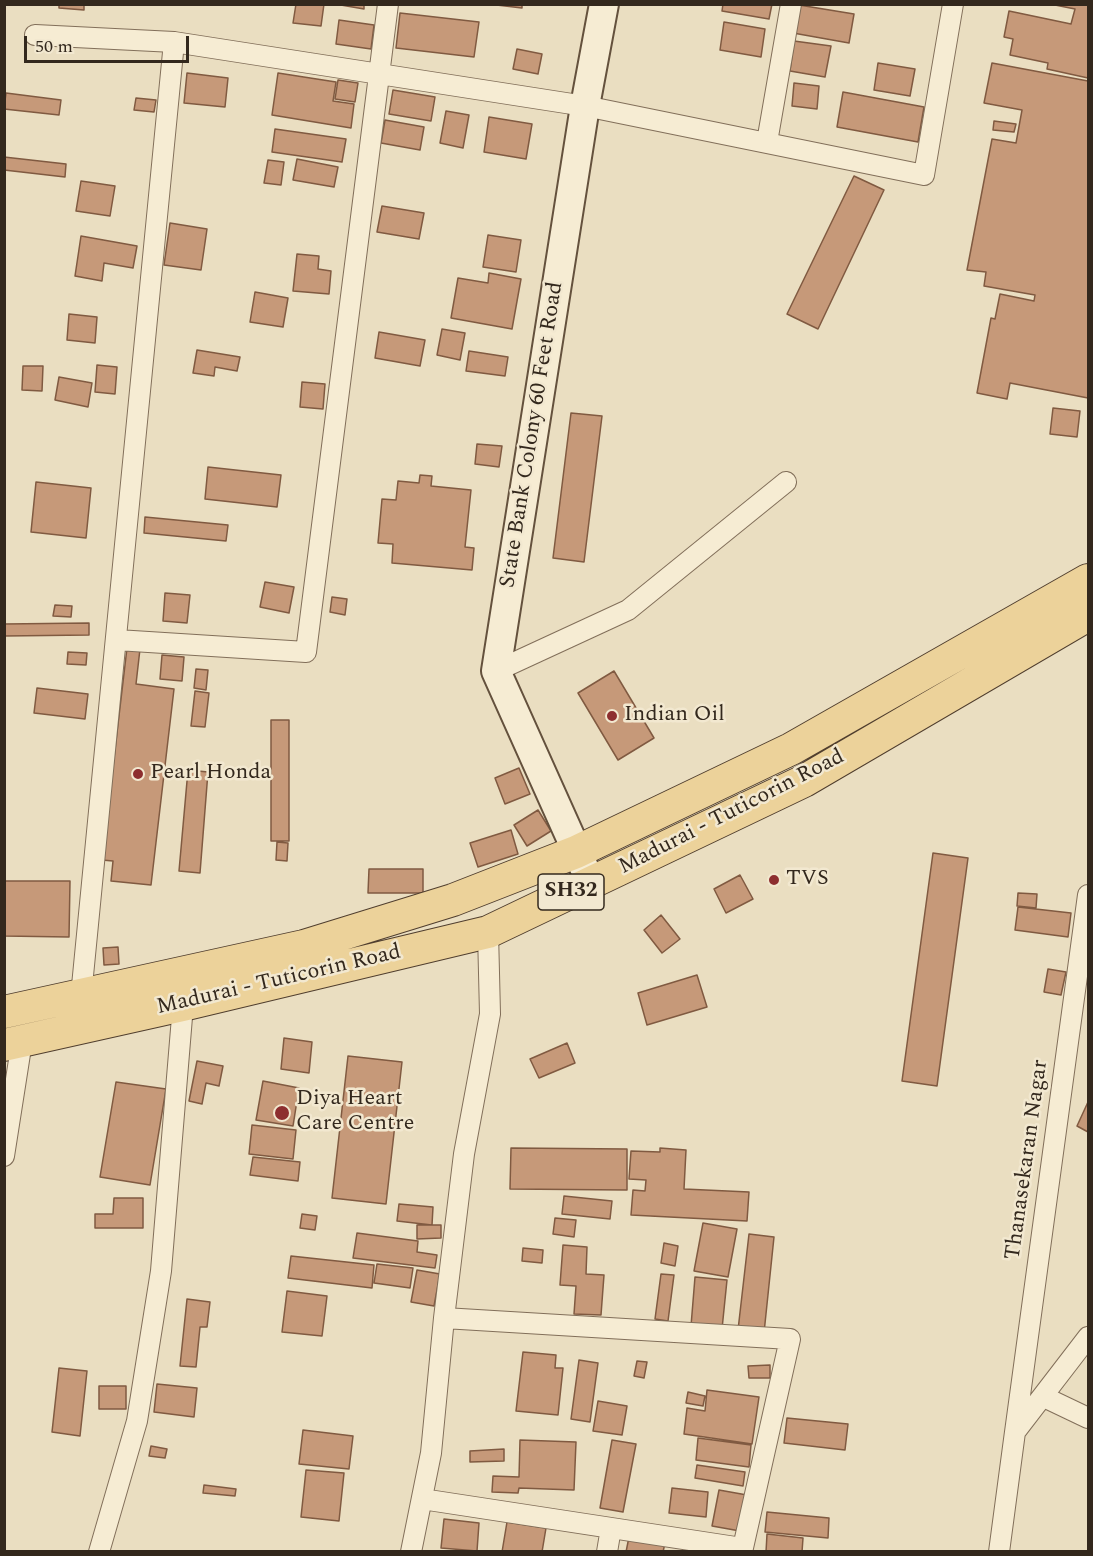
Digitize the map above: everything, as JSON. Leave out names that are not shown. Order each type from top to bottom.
[{"type":"main road","name":"Madurai - Tuticorin Road","points":[[4,1012],[304,946],[453,900],[576,852],[791,749],[1089,580]]},
{"type":"main road","name":"Madurai - Tuticorin Road","points":[[13,1043],[488,932],[804,781],[1089,615]]},
{"type":"street","points":[[117,640],[306,652],[388,4]]},
{"type":"street","name":"State Bank Colony 60 Feet Road","points":[[496,671],[585,106],[604,4]]},
{"type":"street","points":[[767,142],[791,4]]},
{"type":"street","points":[[35,35],[174,42],[585,106],[924,175],[953,4]]},
{"type":"street","points":[[81,996],[174,42]]},
{"type":"street","points":[[591,883],[496,671],[628,610],[786,482]]},
{"type":"street","name":"Thanasekaran Nagar","points":[[999,1551],[1089,895]]},
{"type":"street","points":[[411,1551],[431,1454],[444,1318],[464,1154],[490,1014],[488,932]]},
{"type":"street","points":[[99,1551],[137,1421],[161,1271],[183,1005]]},
{"type":"street","points":[[4,1156],[13,1043]]},
{"type":"street","points":[[422,1499],[742,1550],[790,1339],[444,1318]]},
{"type":"street","points":[[1015,1432],[1089,1337]]},
{"type":"street","points":[[1044,1397],[1089,1418]]},
{"type":"street","points":[[607,1551],[611,1528]]},
{"type":"building","points":[[59,4],[84,4],[84,10],[59,8]]},
{"type":"building","points":[[296,4],[324,4],[321,26],[293,23]]},
{"type":"building","points":[[335,4],[364,4],[364,9]]},
{"type":"building","points":[[488,4],[522,4],[522,8]]},
{"type":"building","points":[[723,4],[772,4],[769,19],[722,11]]},
{"type":"building","points":[[1050,4],[1088,4],[1088,78],[1047,69],[1048,63],[1010,55],[1013,39],[1004,37],[1009,11],[1071,24],[1075,9]]},
{"type":"building","points":[[799,5],[854,14],[849,43],[793,33]]},
{"type":"building","points":[[400,13],[479,22],[474,57],[396,48]]},
{"type":"building","points":[[339,20],[374,25],[371,49],[336,44]]},
{"type":"building","points":[[724,22],[765,29],[761,57],[720,50]]},
{"type":"building","points":[[794,41],[831,46],[825,77],[790,71]]},
{"type":"building","points":[[517,49],[542,54],[538,74],[513,69]]},
{"type":"building","points":[[878,63],[915,69],[910,96],[874,90]]},
{"type":"building","points":[[992,63],[1088,81],[1088,398],[1010,383],[1007,399],[977,393],[991,318],[995,319],[1000,294],[1034,301],[1035,295],[984,286],[986,272],[967,270],[992,139],[1016,143],[1022,110],[984,103]]},
{"type":"building","points":[[187,73],[228,78],[225,107],[184,103]]},
{"type":"building","points":[[278,73],[336,82],[333,101],[354,104],[351,128],[272,115]]},
{"type":"building","points":[[338,80],[358,83],[355,102],[335,99]]},
{"type":"building","points":[[794,83],[819,86],[817,109],[792,106]]},
{"type":"building","points":[[393,90],[435,97],[431,121],[389,114]]},
{"type":"building","points":[[843,92],[924,107],[918,142],[837,127]]},
{"type":"building","points":[[6,93],[61,100],[59,115],[4,109]]},
{"type":"building","points":[[136,98],[156,100],[154,112],[134,110]]},
{"type":"building","points":[[446,111],[469,115],[463,148],[440,143]]},
{"type":"building","points":[[489,117],[532,124],[526,159],[484,152]]},
{"type":"building","points":[[385,120],[424,127],[420,150],[381,143]]},
{"type":"building","points":[[994,121],[1016,124],[1014,132],[993,130]]},
{"type":"building","points":[[275,129],[346,139],[342,162],[272,152]]},
{"type":"building","points":[[4,157],[66,164],[65,177],[4,170]]},
{"type":"building","points":[[297,159],[338,167],[334,187],[293,180]]},
{"type":"building","points":[[268,160],[284,162],[281,185],[264,183]]},
{"type":"building","points":[[854,176],[884,190],[818,329],[787,314]]},
{"type":"building","points":[[81,181],[115,186],[110,216],[76,211]]},
{"type":"building","points":[[382,206],[424,213],[419,239],[377,232]]},
{"type":"building","points":[[170,223],[207,229],[201,270],[164,265]]},
{"type":"building","points":[[488,235],[521,240],[516,272],[483,267]]},
{"type":"building","points":[[81,236],[137,246],[133,268],[104,263],[102,281],[75,276]]},
{"type":"building","points":[[297,254],[319,256],[318,269],[331,271],[329,294],[293,291]]},
{"type":"building","points":[[489,273],[521,279],[512,329],[451,318],[458,278],[488,283]]},
{"type":"building","points":[[255,292],[288,298],[283,327],[250,322]]},
{"type":"building","points":[[69,314],[97,317],[95,343],[67,340]]},
{"type":"building","points":[[442,329],[465,333],[460,360],[437,355]]},
{"type":"building","points":[[379,332],[425,340],[420,366],[375,358]]},
{"type":"building","points":[[197,350],[240,357],[237,371],[215,367],[214,376],[193,373]]},
{"type":"building","points":[[469,351],[508,357],[505,376],[466,371]]},
{"type":"building","points":[[97,365],[117,367],[115,394],[95,392]]},
{"type":"building","points":[[23,366],[43,366],[42,391],[22,390]]},
{"type":"building","points":[[59,377],[92,383],[88,407],[55,400]]},
{"type":"building","points":[[302,382],[325,384],[323,409],[300,407]]},
{"type":"building","points":[[1053,408],[1080,411],[1077,437],[1050,434]]},
{"type":"building","points":[[571,413],[602,416],[584,562],[553,558]]},
{"type":"building","points":[[477,444],[502,446],[499,467],[475,464]]},
{"type":"building","points":[[208,467],[281,475],[277,507],[205,499]]},
{"type":"building","points":[[420,475],[432,476],[431,486],[471,490],[465,547],[474,548],[472,570],[392,563],[393,544],[378,543],[382,499],[396,500],[398,481],[419,483]]},
{"type":"building","points":[[36,482],[91,488],[86,538],[31,532]]},
{"type":"building","points":[[145,517],[228,525],[226,541],[144,533]]},
{"type":"building","points":[[265,582],[294,587],[289,613],[260,607]]},
{"type":"building","points":[[165,593],[190,595],[187,623],[163,621]]},
{"type":"building","points":[[332,597],[347,599],[345,615],[330,612]]},
{"type":"building","points":[[55,605],[72,606],[71,617],[53,616]]},
{"type":"building","points":[[89,623],[89,635],[4,636],[4,624]]},
{"type":"building","name":"Pearl Honda","points":[[127,648],[140,649],[136,684],[174,689],[151,885],[111,881],[113,861],[102,860]]},
{"type":"building","points":[[68,652],[87,653],[86,665],[67,664]]},
{"type":"building","points":[[162,655],[184,657],[182,681],[160,679]]},
{"type":"building","points":[[196,669],[208,670],[206,690],[194,688]]},
{"type":"building","points":[[614,671],[654,738],[618,760],[578,693]]},
{"type":"building","points":[[37,688],[88,694],[85,719],[34,713]]},
{"type":"building","points":[[195,691],[209,693],[205,727],[191,726]]},
{"type":"building","points":[[271,720],[289,720],[289,841],[271,841]]},
{"type":"building","points":[[519,768],[530,794],[505,804],[495,778]]},
{"type":"building","points":[[188,770],[208,772],[200,873],[179,871]]},
{"type":"building","points":[[538,810],[551,831],[527,846],[514,825]]},
{"type":"building","points":[[511,830],[518,854],[478,867],[470,843]]},
{"type":"building","points":[[277,842],[288,843],[287,861],[276,860]]},
{"type":"building","points":[[933,853],[968,858],[937,1086],[902,1081]]},
{"type":"building","points":[[369,869],[423,869],[423,893],[368,893]]},
{"type":"building","points":[[740,875],[753,899],[726,913],[714,889]]},
{"type":"building","points":[[4,881],[70,881],[69,937],[4,936]]},
{"type":"building","points":[[1018,893],[1037,894],[1036,908],[1017,906]]},
{"type":"building","points":[[1018,907],[1071,913],[1068,937],[1015,930]]},
{"type":"building","points":[[661,915],[680,939],[662,953],[644,930]]},
{"type":"building","points":[[118,947],[119,964],[104,965],[103,948]]},
{"type":"building","points":[[1048,969],[1066,972],[1061,995],[1044,992]]},
{"type":"building","points":[[697,975],[707,1007],[647,1025],[638,993]]},
{"type":"building","points":[[284,1038],[312,1042],[309,1073],[281,1069]]},
{"type":"building","points":[[567,1043],[575,1063],[539,1078],[530,1059]]},
{"type":"building","points":[[348,1056],[402,1062],[386,1204],[332,1198]]},
{"type":"building","points":[[197,1061],[223,1066],[219,1086],[206,1083],[202,1104],[189,1101]]},
{"type":"building","points":[[263,1081],[299,1088],[293,1126],[256,1120]]},
{"type":"building","points":[[116,1082],[166,1089],[150,1185],[100,1177]]},
{"type":"building","points":[[1088,1102],[1088,1132],[1077,1126]]},
{"type":"building","points":[[252,1125],[296,1130],[293,1159],[249,1154]]},
{"type":"building","points":[[511,1148],[627,1149],[627,1190],[510,1189]]},
{"type":"building","points":[[660,1148],[686,1150],[684,1189],[749,1192],[747,1221],[631,1215],[633,1190],[645,1191],[646,1180],[629,1179],[631,1151],[660,1152]]},
{"type":"building","points":[[253,1157],[300,1162],[298,1181],[250,1175]]},
{"type":"building","points":[[564,1196],[612,1201],[610,1219],[562,1214]]},
{"type":"building","points":[[114,1198],[143,1198],[143,1228],[95,1228],[95,1214],[113,1214]]},
{"type":"building","points":[[399,1204],[433,1207],[432,1225],[397,1221]]},
{"type":"building","points":[[302,1214],[317,1216],[315,1230],[300,1228]]},
{"type":"building","points":[[555,1218],[576,1220],[574,1237],[553,1234]]},
{"type":"building","points":[[703,1223],[737,1229],[728,1277],[694,1271]]},
{"type":"building","points":[[417,1225],[441,1225],[441,1238],[417,1239]]},
{"type":"building","points":[[357,1233],[418,1241],[417,1252],[437,1255],[435,1268],[353,1258]]},
{"type":"building","points":[[749,1234],[774,1237],[764,1333],[738,1330]]},
{"type":"building","points":[[664,1243],[678,1246],[675,1266],[661,1263]]},
{"type":"building","points":[[563,1245],[587,1247],[586,1274],[604,1275],[601,1315],[574,1314],[576,1286],[560,1285]]},
{"type":"building","points":[[523,1248],[543,1250],[542,1263],[522,1261]]},
{"type":"building","points":[[291,1256],[374,1265],[372,1288],[288,1278]]},
{"type":"building","points":[[377,1264],[413,1268],[410,1288],[374,1283]]},
{"type":"building","points":[[417,1270],[440,1274],[434,1306],[411,1302]]},
{"type":"building","points":[[661,1274],[674,1275],[668,1321],[655,1319]]},
{"type":"building","points":[[695,1277],[727,1280],[722,1329],[691,1326]]},
{"type":"building","points":[[287,1291],[327,1296],[322,1336],[282,1332]]},
{"type":"building","points":[[187,1299],[210,1302],[207,1327],[200,1327],[196,1367],[180,1366]]},
{"type":"building","points":[[523,1352],[556,1355],[555,1368],[563,1368],[558,1415],[516,1411]]},
{"type":"building","points":[[579,1360],[598,1363],[590,1422],[571,1419]]},
{"type":"building","points":[[637,1361],[647,1362],[644,1378],[634,1376]]},
{"type":"building","points":[[770,1365],[770,1378],[749,1378],[748,1366]]},
{"type":"building","points":[[59,1368],[87,1371],[80,1436],[52,1432]]},
{"type":"building","points":[[157,1384],[197,1388],[194,1417],[154,1412]]},
{"type":"building","points":[[99,1386],[126,1386],[126,1409],[99,1409]]},
{"type":"building","points":[[707,1390],[759,1397],[752,1444],[684,1434],[687,1408],[705,1411]]},
{"type":"building","points":[[688,1392],[705,1396],[703,1406],[686,1403]]},
{"type":"building","points":[[598,1401],[627,1406],[622,1435],[593,1431]]},
{"type":"building","points":[[787,1418],[848,1424],[845,1450],[784,1443]]},
{"type":"building","points":[[303,1430],[353,1436],[349,1469],[299,1464]]},
{"type":"building","points":[[698,1438],[751,1445],[749,1467],[696,1460]]},
{"type":"building","points":[[520,1440],[576,1442],[574,1490],[519,1488],[518,1493],[492,1492],[493,1476],[519,1477]]},
{"type":"building","points":[[612,1440],[636,1444],[623,1512],[600,1508]]},
{"type":"building","points":[[151,1446],[167,1449],[165,1458],[149,1456]]},
{"type":"building","points":[[504,1449],[504,1461],[470,1462],[470,1451]]},
{"type":"building","points":[[697,1465],[745,1472],[743,1486],[695,1478]]},
{"type":"building","points":[[306,1470],[344,1473],[339,1521],[301,1517]]},
{"type":"building","points":[[204,1485],[236,1489],[235,1496],[203,1493]]},
{"type":"building","points":[[672,1488],[708,1492],[706,1517],[669,1513]]},
{"type":"building","points":[[719,1490],[747,1495],[740,1531],[712,1526]]},
{"type":"building","points":[[767,1512],[829,1518],[828,1538],[765,1532]]},
{"type":"building","points":[[444,1519],[479,1523],[477,1551],[441,1548]]},
{"type":"building","points":[[507,1522],[546,1528],[542,1552],[502,1552]]},
{"type":"building","points":[[767,1534],[803,1538],[802,1552],[766,1552]]},
{"type":"building","points":[[629,1537],[665,1543],[663,1552],[626,1552]]},
{"type":"place","name":"Indian Oil","points":[[612,716]]},
{"type":"place","name":"Pearl Honda","points":[[138,774]]},
{"type":"place","name":"TVS","points":[[774,880]]},
{"type":"place","name":"Diya Heart Care Centre","points":[[282,1113]]}]
